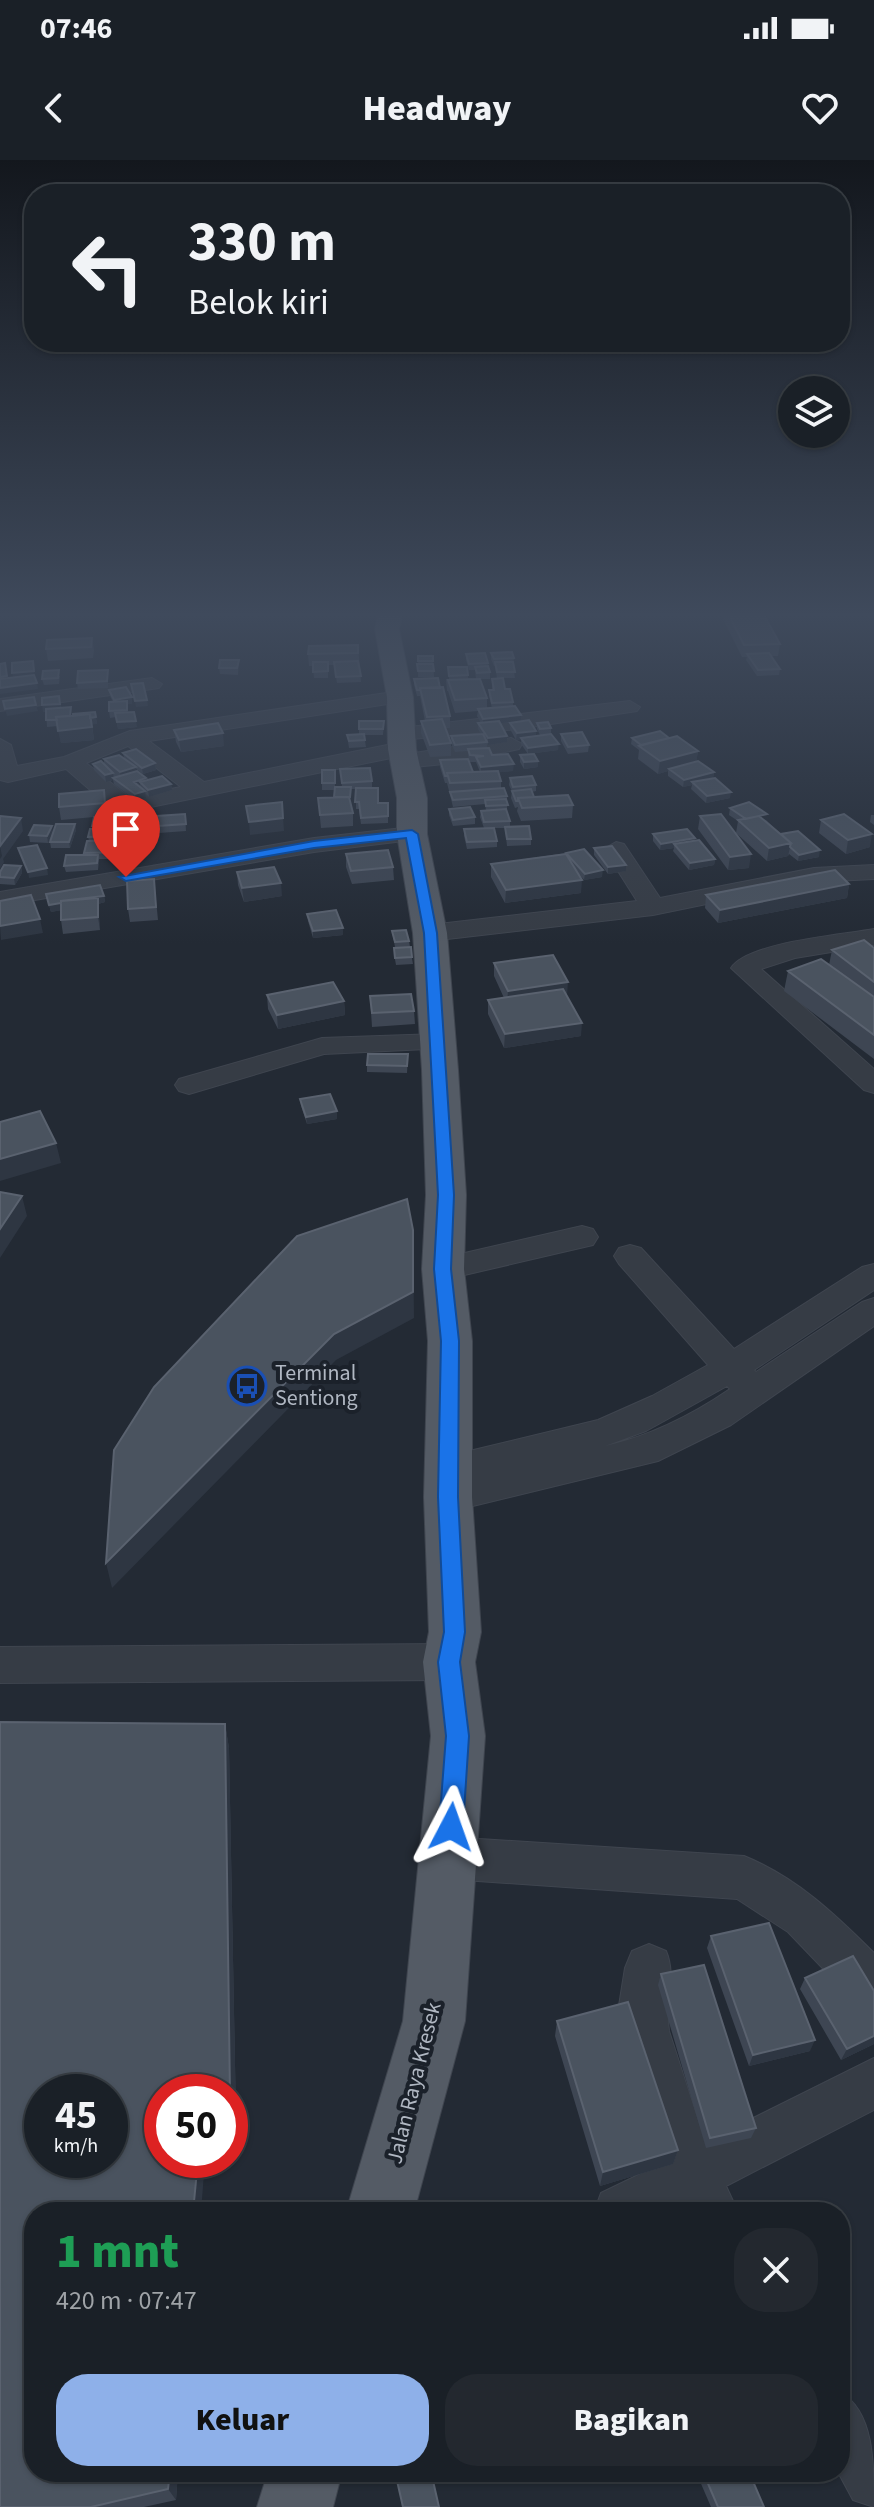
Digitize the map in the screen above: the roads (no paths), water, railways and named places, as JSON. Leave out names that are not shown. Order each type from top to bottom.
[{"type":"main road","name":"Jalan Raya Kresek","points":[[383,2202],[434,2021],[458,1736],[449,1662],[455,1632],[449,1483],[450,1341],[443,1269],[446,1195],[440,1076],[430,933],[412,834],[412,798],[402,748],[401,725]]},
{"type":"main road","points":[[295,2507],[302,2482]]},
{"type":"street","points":[[96,725],[100,733]]},
{"type":"street","points":[[100,733],[130,737],[214,725]]},
{"type":"street","points":[[125,805],[511,725]]},
{"type":"street","points":[[0,745],[4,776],[70,762],[100,733]]},
{"type":"street","points":[[402,748],[579,736]]},
{"type":"street","points":[[130,737],[197,788]]},
{"type":"street","points":[[70,762],[125,805],[145,827]]},
{"type":"street","points":[[0,899],[314,845],[412,834]]},
{"type":"street","points":[[616,849],[653,907]]},
{"type":"street","points":[[430,933],[653,907],[814,875],[874,872]]},
{"type":"street","points":[[874,961],[862,940],[791,951],[744,968],[874,1084]]},
{"type":"street","points":[[189,1085],[322,1046],[356,1042],[440,1076]]},
{"type":"street","points":[[443,1269],[582,1237]]},
{"type":"street","points":[[630,1256],[741,1379]]},
{"type":"street","points":[[449,1483],[645,1451],[718,1415],[741,1379],[874,1275]]},
{"type":"street","points":[[741,1379],[874,1310]]},
{"type":"street","points":[[0,1665],[449,1662]]},
{"type":"street","points":[[449,1858],[744,1878],[804,1916],[874,1987]]},
{"type":"street","points":[[649,1968],[642,2012],[645,2031],[701,2194]]},
{"type":"street","points":[[665,2202],[701,2194],[874,2083]]},
{"type":"street","points":[[850,2437],[874,2479]]},
{"type":"place","name":"Terminal Sentiong","points":[[247,1386]]}]
